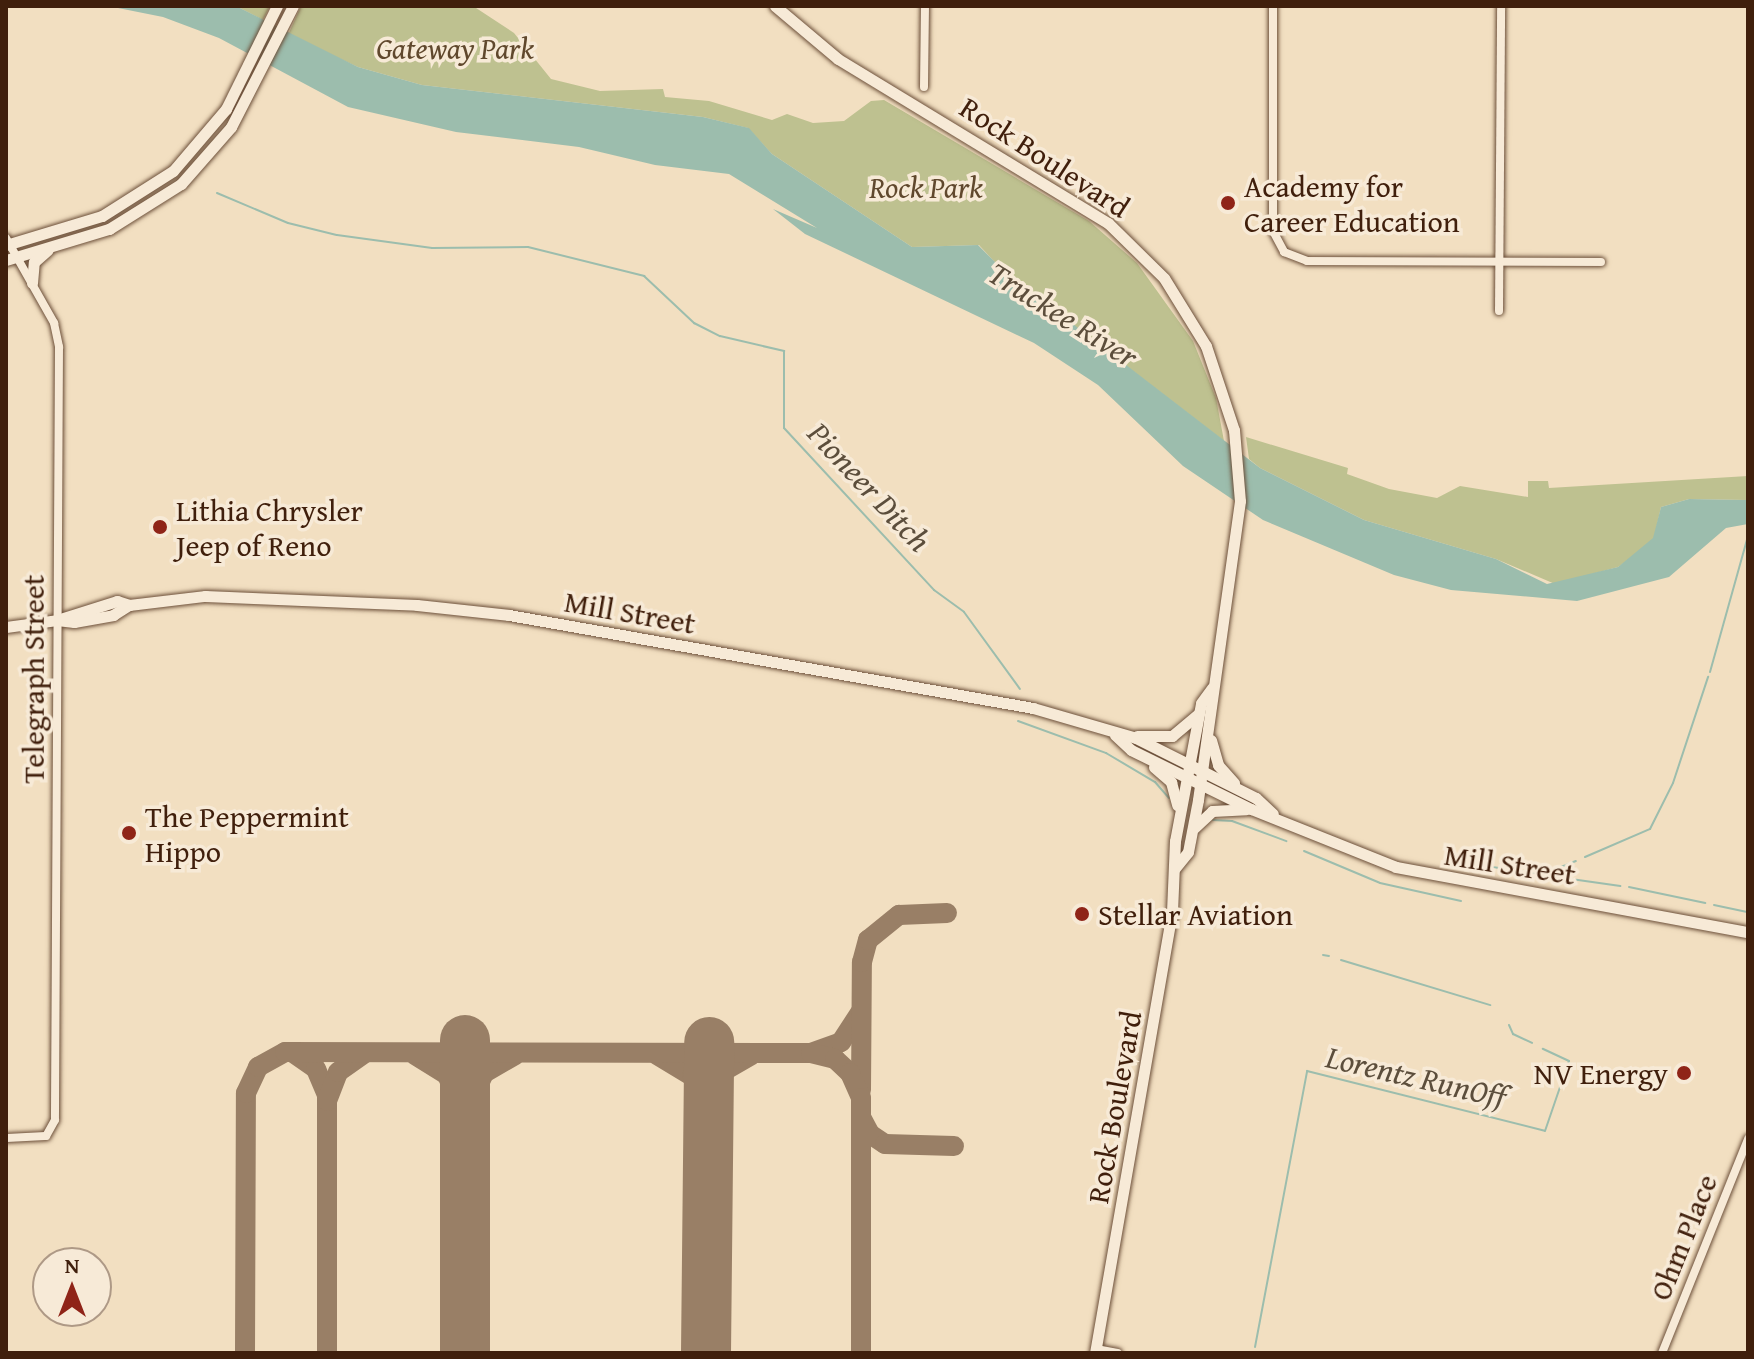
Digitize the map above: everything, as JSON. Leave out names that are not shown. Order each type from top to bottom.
[{"type":"main road","points":[[7,242],[102,216],[147,192],[199,145],[240,81],[277,6]]},
{"type":"main road","points":[[11,258],[123,222],[181,184],[222,141],[254,86],[292,6]]},
{"type":"main road","name":"Rock Boulevard","points":[[775,6],[838,59],[1061,190],[1124,235],[1190,315],[1214,363],[1231,418],[1239,470],[1237,531],[1212,688],[1210,727],[1201,785],[1188,852],[1175,868]]},
{"type":"main road","points":[[32,283],[34,262],[54,246]]},
{"type":"main road","name":"Mill Street","points":[[6,627],[57,620],[79,622],[119,613],[129,605],[234,596],[501,614],[1018,704],[1121,735],[1189,764],[1241,790],[1273,814],[1365,857],[1426,876],[1630,907],[1748,932]]},
{"type":"main road","name":"Rock Boulevard","points":[[1095,1351],[1168,938],[1177,827],[1199,712],[1212,688]]},
{"type":"main road","points":[[1121,735],[1172,736],[1199,712]]},
{"type":"main road","points":[[1210,727],[1218,765],[1241,790]]},
{"type":"main road","name":"Mill Street","points":[[1121,735],[1131,750],[1251,809],[1273,814]]},
{"type":"main road","points":[[1131,750],[1171,782],[1177,827]]},
{"type":"main road","points":[[1193,828],[1218,809],[1251,809]]},
{"type":"street","points":[[924,87],[925,6]]},
{"type":"street","points":[[1273,6],[1273,231],[1284,252],[1307,261],[1601,262]]},
{"type":"street","points":[[1499,311],[1501,6]]},
{"type":"street","name":"Telegraph Street","points":[[6,1138],[51,1132],[55,1120],[58,337],[32,283],[11,258],[7,242]]},
{"type":"street","name":"Ohm Place","points":[[1662,1353],[1748,1139]]},
{"type":"street","points":[[1095,1351],[1118,1353]]},
{"type":"green space","points":[[236,6],[270,6],[263,20]]},
{"type":"green space","name":"Rock Park","points":[[301,6],[473,6],[514,33],[551,79],[600,91],[663,89],[665,97],[709,101],[772,120],[787,114],[813,123],[844,121],[871,101],[884,100],[1089,221],[1137,263],[1193,341],[1216,398],[1224,441],[1003,271],[979,245],[912,247],[772,154],[748,128],[703,117],[422,85],[358,67],[288,35]]},
{"type":"green space","points":[[1246,437],[1348,468],[1347,474],[1389,489],[1437,498],[1460,486],[1528,497],[1528,481],[1548,481],[1549,488],[1748,476],[1748,500],[1689,499],[1661,507],[1654,538],[1644,549],[1618,567],[1555,584],[1496,559],[1364,520],[1260,468],[1249,459]]},
{"type":"shaded area","points":[[108,6],[236,6],[358,67],[422,85],[703,117],[749,128],[772,154],[912,247],[978,245],[1004,271],[1260,468],[1364,520],[1496,559],[1547,584],[1618,567],[1653,538],[1661,507],[1689,499],[1748,500],[1748,524],[1726,528],[1669,577],[1577,601],[1451,590],[1394,575],[1263,520],[1183,466],[1098,385],[1034,343],[805,234],[773,209],[817,228],[729,174],[655,165],[579,147],[456,132],[348,107],[219,38],[163,17]]},
{"type":"waterway","name":"Pioneer Ditch","points":[[217,193],[288,223],[337,235],[432,248],[528,247],[644,276],[694,323],[720,336],[784,351],[784,428],[934,590],[964,612],[1020,689]]},
{"type":"waterway","name":"Lorentz RunOff","points":[[1710,672],[1748,536]]},
{"type":"waterway","name":"Lorentz RunOff","points":[[1585,857],[1650,829],[1673,783],[1708,677]]},
{"type":"waterway","name":"Pioneer Ditch","points":[[1018,721],[1106,753],[1155,782],[1169,798]]},
{"type":"waterway","name":"Pioneer Ditch","points":[[1213,820],[1232,821],[1286,841]]},
{"type":"waterway","name":"Pioneer Ditch","points":[[1304,851],[1380,883],[1461,901]]},
{"type":"waterway","name":"Pioneer Ditch","points":[[1486,871],[1492,867],[1555,876],[1561,867],[1576,861]]},
{"type":"waterway","name":"Pioneer Ditch","points":[[1557,877],[1620,886]]},
{"type":"waterway","name":"Pioneer Ditch","points":[[1629,887],[1705,903]]},
{"type":"waterway","name":"Pioneer Ditch","points":[[1714,905],[1748,912]]},
{"type":"waterway","name":"Lorentz RunOff","points":[[1323,955],[1329,956]]},
{"type":"waterway","name":"Lorentz RunOff","points":[[1341,960],[1490,1005]]},
{"type":"waterway","name":"Lorentz RunOff","points":[[1509,1025],[1513,1034],[1532,1043]]},
{"type":"waterway","name":"Lorentz RunOff","points":[[1255,1347],[1307,1071],[1545,1131],[1569,1061],[1543,1049]]},
{"type":"taxiway","points":[[861,1090],[862,962],[868,940],[899,915],[947,913]]},
{"type":"taxiway","points":[[811,1053],[841,1042],[860,1013]]},
{"type":"taxiway","points":[[245,1353],[246,1093],[258,1067],[285,1052],[811,1053],[835,1059],[850,1073],[861,1098],[861,1353]]},
{"type":"taxiway","points":[[292,1052],[316,1069],[327,1095],[327,1353]]},
{"type":"taxiway","points":[[327,1101],[338,1072],[364,1054]]},
{"type":"taxiway","points":[[415,1055],[447,1075],[465,1116]]},
{"type":"taxiway","points":[[466,1113],[484,1073],[515,1055]]},
{"type":"taxiway","points":[[657,1055],[692,1076],[707,1098]]},
{"type":"taxiway","points":[[707,1098],[722,1072],[752,1055]]},
{"type":"taxiway","points":[[862,1119],[870,1134],[885,1144],[954,1146]]},
{"type":"taxiway","points":[[701,1353],[706,1331]]},
{"type":"runway","points":[[465,1040],[465,1353]]},
{"type":"runway","points":[[706,1353],[709,1042]]},
{"type":"place","name":"Academy for Career Education","points":[[1228,203]]},
{"type":"place","name":"Lithia Chrysler Jeep of Reno","points":[[160,527]]},
{"type":"place","name":"The Peppermint Hippo","points":[[129,833]]},
{"type":"place","name":"Stellar Aviation","points":[[1082,914]]},
{"type":"place","name":"NV Energy","points":[[1684,1073]]},
{"type":"park label","name":"Gateway Park","points":[[455,48]]},
{"type":"water label","name":"Truckee River","points":[[1063,315]]}]
